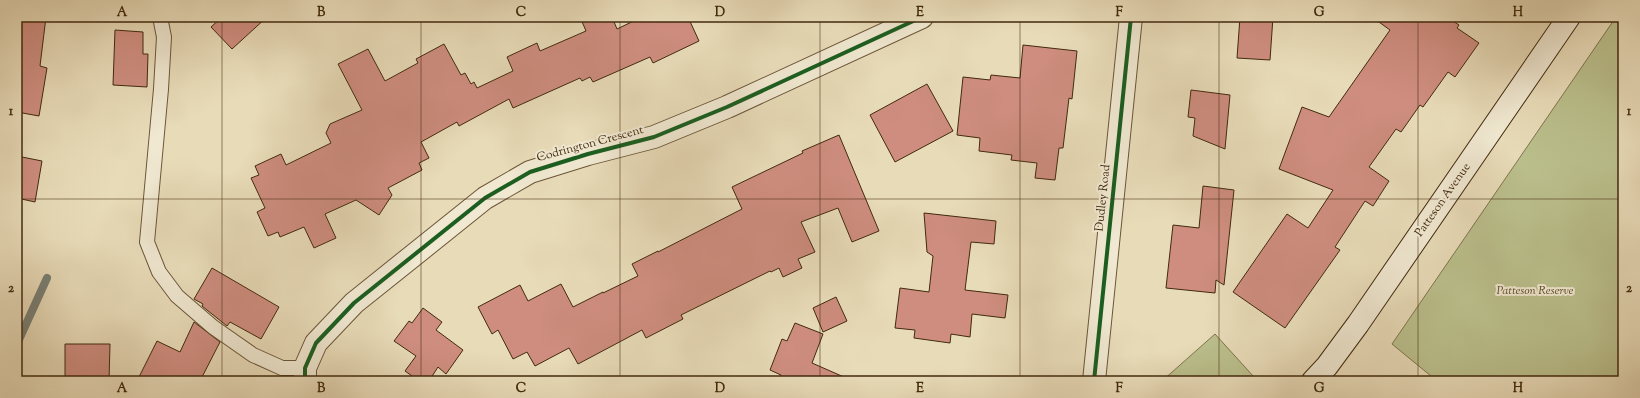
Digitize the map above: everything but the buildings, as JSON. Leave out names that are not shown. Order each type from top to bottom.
[{"type":"street","name":"Codrington Crescent","points":[[305,374],[316,343],[354,303],[485,198],[530,172],[588,154],[654,137],[727,107],[922,17]]},
{"type":"street","name":"Dudley Road","points":[[1094,381],[1131,17]]},
{"type":"street","name":"Patteson Avenue","points":[[1313,381],[1327,366],[1358,324],[1569,17]]},
{"type":"lane","points":[[160,17],[164,37],[161,89],[147,242],[156,266],[177,296],[213,327],[253,355],[282,368],[305,374]]},
{"type":"green space","name":"Patteson Reserve","points":[[1616,17],[1623,17],[1623,381],[1437,381],[1392,344]]},
{"type":"green space","points":[[1215,334],[1254,377],[1250,381],[1162,381]]},
{"type":"waterway","points":[[17,344],[47,278]]},
{"type":"cycle path","points":[[305,381],[305,368],[316,343],[354,303],[485,198],[530,172],[588,154],[654,137],[727,107],[922,17]]},
{"type":"cycle path","points":[[1094,381],[1131,17]]}]
